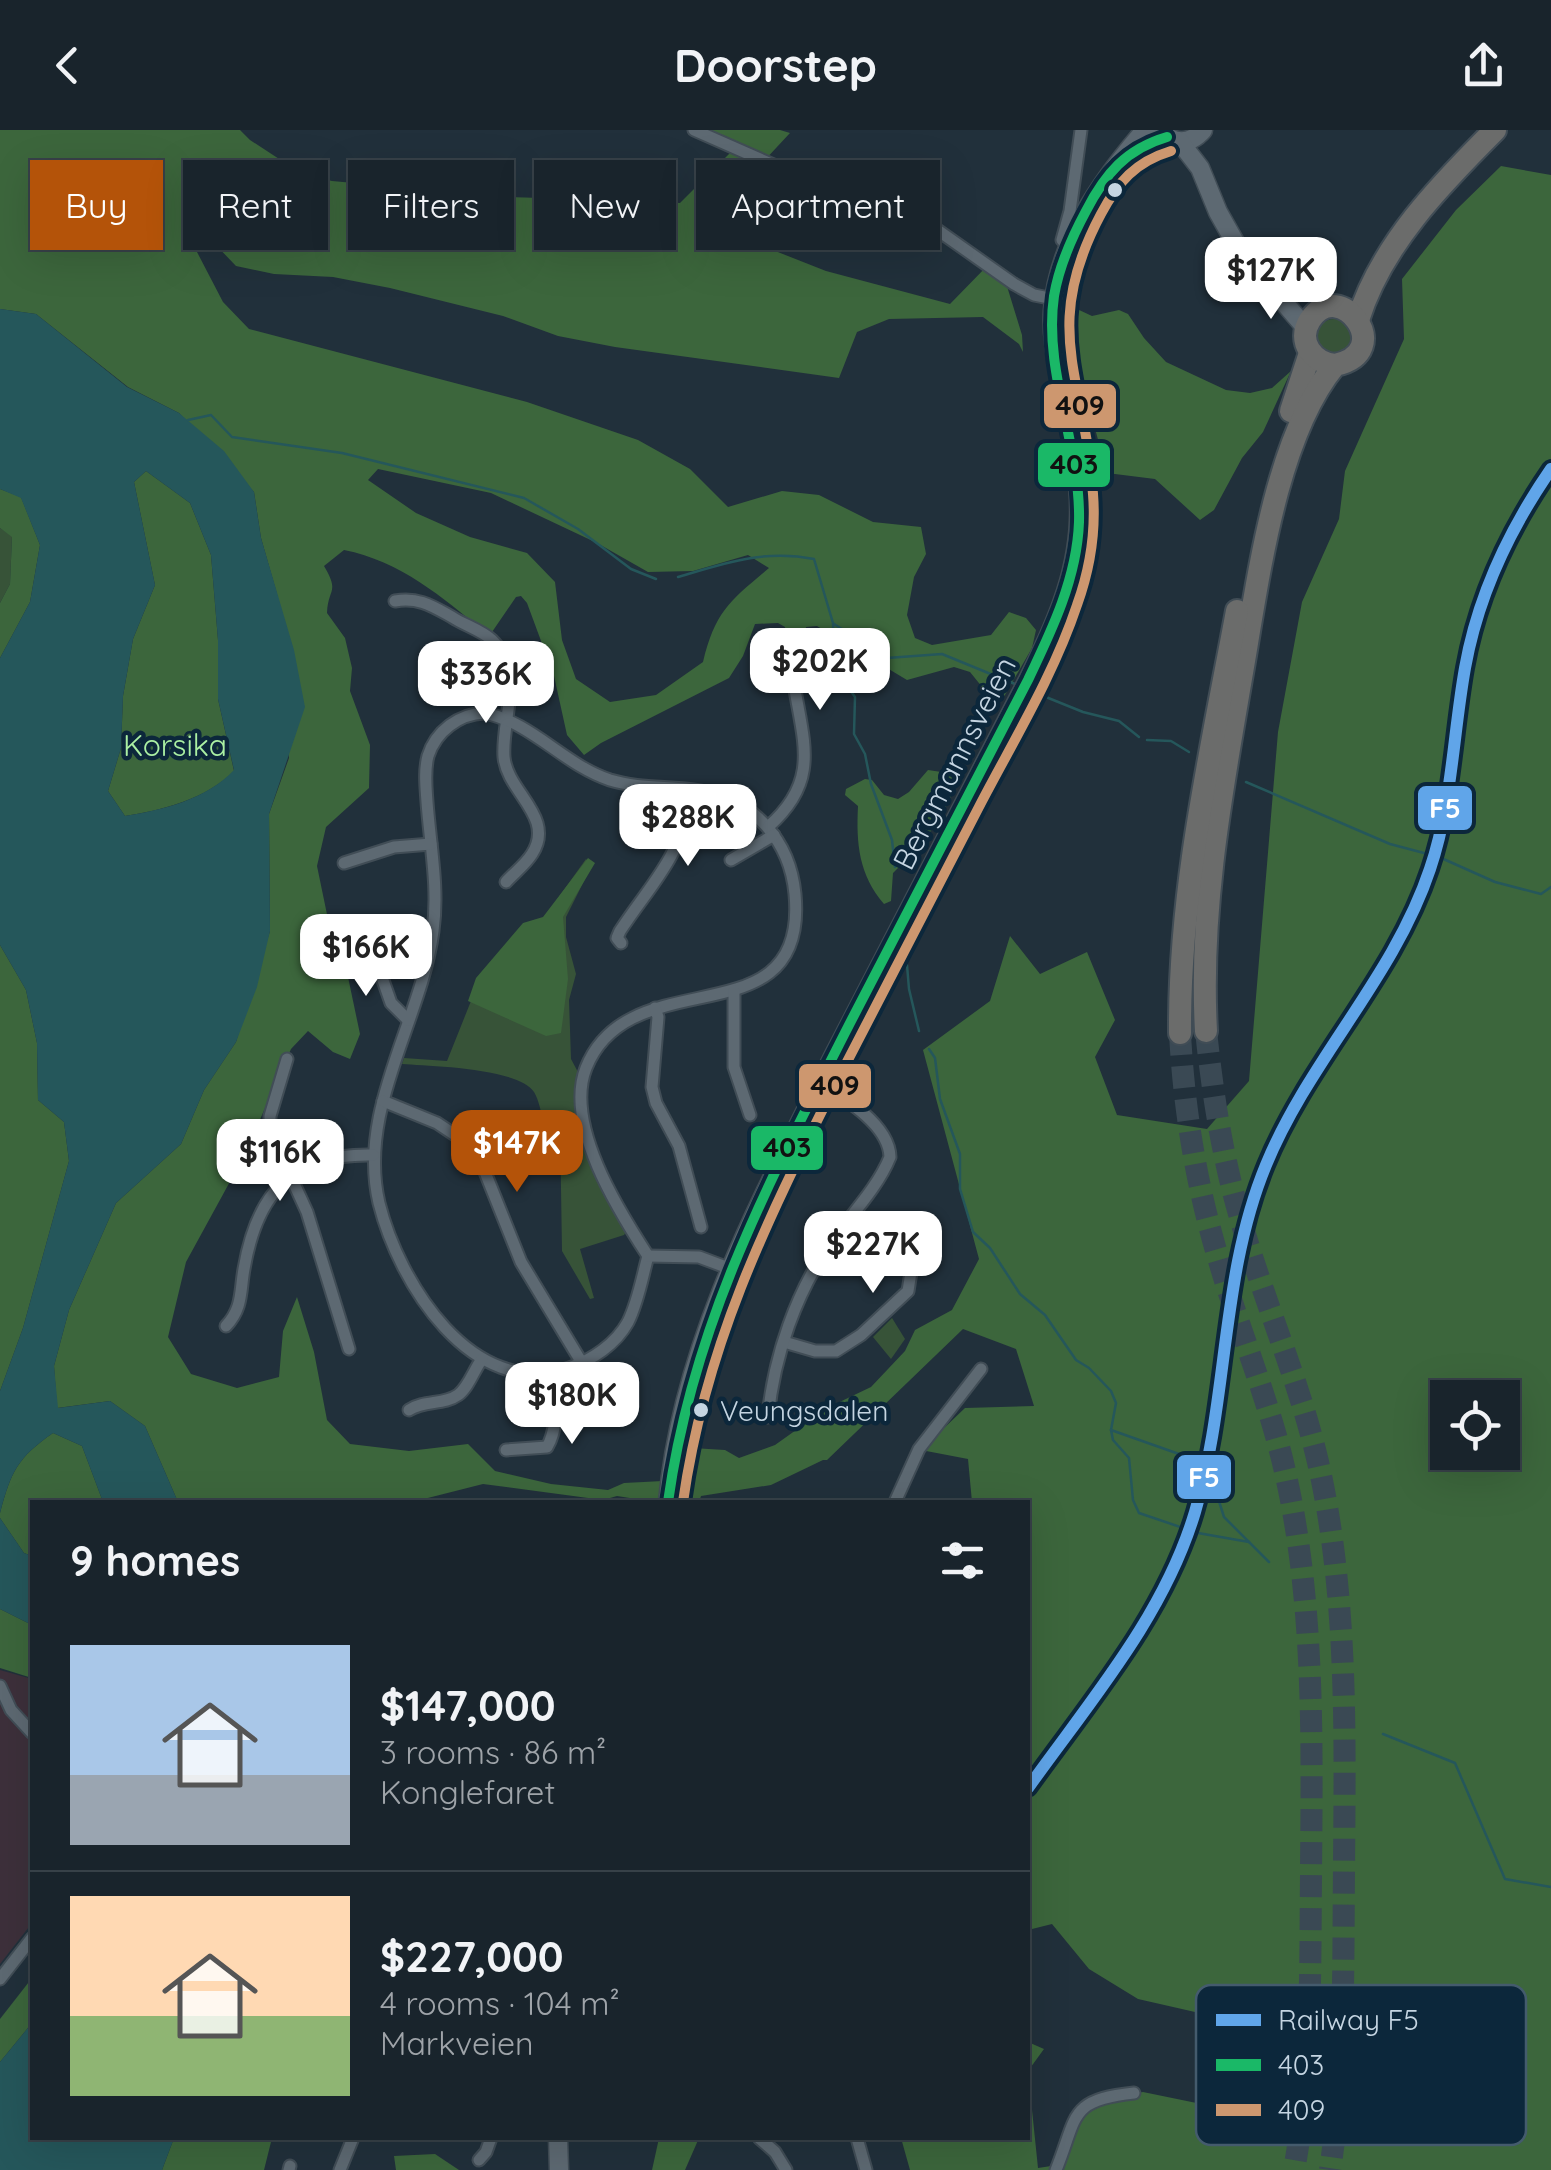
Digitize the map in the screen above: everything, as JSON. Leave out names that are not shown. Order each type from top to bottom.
[{"type":"highway","points":[[1320,316],[1348,311],[1358,320],[1363,333],[1361,348],[1352,359],[1335,365],[1321,362],[1310,353],[1306,343],[1320,316],[1359,282],[1419,200],[1482,130]]},
{"type":"highway","points":[[1358,320],[1370,284],[1400,239],[1495,130]]},
{"type":"highway","points":[[1180,1033],[1187,884],[1244,576],[1268,478],[1310,353]]},
{"type":"highway","points":[[1206,1031],[1204,948],[1210,866],[1254,602],[1292,451],[1316,390],[1335,365]]},
{"type":"main road","name":"Bergmannsveien","points":[[668,1500],[675,1444],[690,1380],[732,1269],[820,1084],[1044,648],[1069,583],[1079,532],[1079,494],[1054,340],[1054,300],[1061,270],[1082,220],[1110,172],[1145,130]]},
{"type":"main road","points":[[1129,150],[1169,136],[1191,140],[1202,132]]},
{"type":"main road","points":[[1202,132],[1200,168],[1241,252],[1277,292],[1320,316]]},
{"type":"main road","points":[[1169,136],[1200,168]]},
{"type":"main road","points":[[558,2140],[558,2170]]},
{"type":"street","points":[[694,130],[785,170],[892,198],[1014,284],[1034,296],[1054,300]]},
{"type":"street","points":[[1062,240],[1070,211],[1080,130]]},
{"type":"street","points":[[395,601],[427,602],[491,639],[504,656],[511,681],[504,762],[509,776],[532,808],[539,830],[534,852],[506,882]]},
{"type":"street","points":[[730,860],[771,831],[799,786],[806,765],[796,690]]},
{"type":"street","points":[[484,713],[508,720],[600,776],[640,786],[689,790],[726,798],[752,812],[771,831],[792,875],[794,930],[788,950],[771,973],[734,991],[655,1008],[622,1023],[599,1045],[585,1071],[581,1099],[587,1137],[616,1202],[648,1256],[627,1324],[608,1346],[582,1363],[557,1372],[526,1374],[482,1359],[446,1326],[400,1263],[378,1199],[373,1155],[383,1101],[434,930],[428,758],[444,730],[464,716],[484,713]]},
{"type":"street","points":[[621,944],[620,931],[681,838],[689,790]]},
{"type":"street","points":[[344,863],[378,845],[431,844]]},
{"type":"street","points":[[372,948],[391,1003],[408,1020]]},
{"type":"street","points":[[734,991],[734,1067],[750,1115]]},
{"type":"street","points":[[655,1008],[658,1017],[652,1087],[686,1166],[702,1227]]},
{"type":"street","points":[[287,1059],[270,1116],[270,1131],[307,1212],[349,1349]]},
{"type":"street","points":[[768,1417],[796,1306],[815,1268],[888,1162],[890,1148],[880,1131],[855,1107],[820,1084]]},
{"type":"street","points":[[383,1101],[437,1123],[458,1137],[480,1162],[521,1262],[582,1363]]},
{"type":"street","points":[[480,1162],[512,1140]]},
{"type":"street","points":[[226,1326],[241,1305],[244,1270],[260,1212],[289,1175],[302,1166],[340,1156],[373,1155]]},
{"type":"street","points":[[784,1342],[822,1352],[842,1348],[908,1291],[911,1267],[904,1255],[849,1218]]},
{"type":"street","points":[[648,1256],[699,1258],[732,1269]]},
{"type":"street","points":[[409,1410],[463,1392],[482,1359]]},
{"type":"street","points":[[506,1450],[548,1447],[565,1386],[582,1363]]},
{"type":"street","points":[[896,1500],[919,1449],[981,1369]]},
{"type":"street","points":[[0,1686],[12,1710],[30,1732]]},
{"type":"street","points":[[0,1979],[30,1941]]},
{"type":"street","points":[[1056,2170],[1072,2121],[1086,2105],[1102,2097],[1134,2094]]},
{"type":"street","points":[[340,2170],[352,2140]]},
{"type":"street","points":[[479,2160],[490,2140]]},
{"type":"street","points":[[761,2140],[786,2170]]},
{"type":"street","points":[[857,2140],[866,2170]]},
{"type":"shaded area","points":[[0,309],[36,314],[127,387],[179,413],[224,451],[254,492],[261,538],[294,650],[305,707],[269,814],[270,931],[257,987],[236,1042],[204,1090],[181,1144],[116,1203],[69,1310],[54,1366],[58,1408],[110,1401],[145,1426],[177,1500],[102,1500],[82,1446],[53,1433],[17,1467],[0,1513],[0,1391],[23,1328],[69,1161],[64,1122],[38,1100],[37,1043],[26,990],[0,945],[0,658],[30,602],[40,545],[21,498],[0,489]],"holes":[[[146,471],[190,503],[211,555],[218,699],[234,770],[198,796],[125,816],[108,791],[121,748],[123,696],[133,639],[155,585],[134,482]]]},
{"type":"shaded area","points":[[1334,319],[1346,324],[1351,336],[1346,348],[1334,353],[1322,348],[1317,336],[1322,324]]},
{"type":"shaded area","points":[[0,528],[12,536],[10,584],[0,603]]},
{"type":"shaded area","points":[[586,859],[592,865],[566,917],[566,937],[576,974],[569,1000],[571,1059],[579,1074],[577,1118],[626,1232],[580,1249],[594,1298],[590,1299],[562,1251],[560,1126],[544,1123],[534,1092],[525,1084],[493,1073],[402,1064],[404,1058],[447,1061],[479,981],[543,919]]},
{"type":"shaded area","points":[[892,1318],[905,1339],[891,1359],[873,1337]]},
{"type":"shaded area","points":[[0,1518],[24,1553],[30,1555],[30,1624],[0,1609]]},
{"type":"shaded area","points":[[0,1670],[30,1678],[30,1926],[0,1964]]},
{"type":"shaded area","points":[[30,2025],[30,2140],[173,2140],[162,2170],[0,2170],[0,2062]]},
{"type":"green space","points":[[0,130],[240,130],[281,160],[183,160],[183,250],[200,250],[197,252],[223,302],[249,329],[527,402],[638,440],[690,469],[728,507],[782,491],[819,495],[873,522],[921,527],[926,554],[914,577],[907,615],[915,638],[932,645],[991,635],[1009,612],[1026,618],[1036,630],[1032,648],[1002,700],[991,698],[970,672],[954,667],[907,680],[817,626],[806,627],[803,650],[787,653],[785,627],[778,623],[755,624],[743,656],[729,678],[584,755],[567,735],[554,676],[521,596],[516,597],[492,632],[485,632],[419,582],[384,563],[344,550],[324,566],[332,586],[327,613],[345,638],[352,668],[350,691],[370,745],[369,788],[326,827],[317,866],[360,1034],[350,1059],[333,1052],[308,1031],[291,1049],[244,1156],[186,1262],[168,1337],[191,1374],[237,1388],[279,1377],[283,1331],[297,1297],[314,1352],[327,1420],[350,1444],[409,1451],[468,1444],[495,1471],[551,1484],[608,1490],[624,1483],[663,1481],[658,1500],[617,1496],[603,1500],[483,1484],[420,1500],[177,1500],[145,1426],[110,1401],[57,1408],[54,1366],[69,1310],[116,1203],[181,1144],[204,1090],[236,1042],[270,931],[269,814],[289,758],[277,594],[261,538],[254,492],[179,413],[128,387],[36,314],[0,309]],"holes":[[[378,469],[491,493],[648,572],[693,571],[748,555],[769,568],[726,608],[713,630],[703,662],[656,695],[610,702],[576,679],[562,640],[555,582],[527,553],[470,537],[416,513],[368,480]]]},
{"type":"green space","points":[[706,130],[780,130],[790,133],[765,160],[723,160],[734,149]]},
{"type":"green space","points":[[1501,166],[1551,175],[1551,2170],[910,2170],[902,2140],[1030,2140],[1030,2090],[1038,2168],[1051,2166],[1080,2115],[1120,2096],[1143,2092],[1196,2103],[1196,2145],[1526,2145],[1526,1985],[1196,1985],[1196,2014],[1138,1999],[1089,1969],[1052,1924],[1030,1930],[1030,1500],[972,1500],[968,1459],[921,1450],[965,1408],[1034,1406],[1016,1349],[963,1329],[827,1460],[771,1485],[683,1500],[692,1448],[725,1450],[739,1458],[775,1445],[827,1408],[871,1387],[905,1351],[915,1330],[952,1310],[979,1259],[923,1050],[990,1001],[1010,936],[1040,974],[1087,952],[1115,1020],[1095,1057],[1117,1115],[1207,1129],[1249,1081],[1278,732],[1302,602],[1339,519],[1345,471],[1404,339],[1402,279],[1456,210]]},
{"type":"green space","points":[[328,180],[348,182],[348,250],[514,250],[514,197],[534,198],[534,250],[676,250],[676,203],[696,187],[696,250],[773,250],[826,271],[950,304],[989,264],[1002,270],[1022,335],[1023,352],[1019,344],[983,317],[889,319],[857,332],[839,378],[615,347],[558,336],[503,316],[390,288],[236,266],[221,250],[328,250]]},
{"type":"green space","points":[[1070,310],[1092,316],[1119,310],[1128,314],[1166,362],[1226,390],[1250,393],[1272,388],[1291,371],[1263,432],[1242,458],[1214,510],[1200,520],[1155,479],[1107,473],[1066,321]]},
{"type":"green space","name":"Korsika","points":[[146,471],[190,503],[211,555],[218,699],[234,771],[183,802],[125,816],[108,791],[121,748],[123,696],[133,639],[155,585],[134,482]]},
{"type":"green space","points":[[0,489],[21,497],[40,545],[30,602],[0,658],[0,603],[10,584],[12,537],[0,528]]},
{"type":"green space","points":[[928,770],[948,773],[955,781],[952,792],[916,863],[893,873],[891,901],[884,904],[864,870],[858,806],[845,795],[846,789],[865,779],[872,780],[884,795],[898,799]]},
{"type":"green space","points":[[588,858],[595,863],[563,917],[568,979],[561,1033],[546,1036],[468,1001],[476,978],[523,923],[543,917]]},
{"type":"green space","points":[[0,945],[26,990],[37,1043],[38,1100],[64,1122],[69,1161],[23,1328],[0,1391]]},
{"type":"green space","points":[[53,1433],[82,1446],[102,1500],[30,1500],[30,1555],[24,1553],[0,1513],[17,1467]]},
{"type":"green space","points":[[0,1609],[30,1624],[30,1677],[0,1668]]},
{"type":"green space","points":[[30,1981],[30,2025],[0,2062],[0,2019]]},
{"type":"green space","points":[[1030,2043],[1044,2049],[1030,2068]]},
{"type":"green space","points":[[173,2140],[272,2140],[264,2170],[162,2170]]},
{"type":"green space","points":[[659,2140],[698,2140],[685,2170],[652,2170]]},
{"type":"green space","points":[[435,2154],[459,2170],[396,2170],[394,2156]]},
{"type":"waterway","points":[[188,420],[211,415],[232,437],[342,453],[524,498],[578,529],[631,569],[656,579]]},
{"type":"waterway","points":[[678,577],[762,557],[814,559],[833,623],[834,650],[843,665],[845,683],[855,697],[854,734],[865,754],[871,784],[892,840],[895,867]]},
{"type":"waterway","points":[[834,624],[887,658],[942,654],[1015,684]]},
{"type":"waterway","points":[[1031,691],[1083,712],[1119,721],[1139,737]]},
{"type":"waterway","points":[[1147,740],[1171,741],[1189,752]]},
{"type":"waterway","points":[[1246,782],[1390,844],[1439,857],[1495,882],[1541,894],[1551,887]]},
{"type":"waterway","points":[[907,965],[919,1031]]},
{"type":"waterway","points":[[929,1049],[935,1058],[940,1099],[960,1154],[960,1189],[973,1232],[990,1248],[1020,1294],[1045,1315],[1076,1360],[1111,1391],[1116,1403],[1113,1440],[1129,1458],[1133,1500],[1139,1513],[1198,1533],[1249,1542]]},
{"type":"waterway","points":[[1111,1430],[1179,1454]]},
{"type":"waterway","points":[[1217,1495],[1224,1517],[1269,1562]]},
{"type":"waterway","points":[[1383,1734],[1455,1763],[1505,1879],[1551,1887]]},
{"type":"tunnel","points":[[1206,1031],[1229,1177],[1310,1432],[1328,1512],[1340,1613],[1344,1715],[1343,1985]]},
{"type":"tunnel","points":[[1180,1033],[1198,1179],[1284,1467],[1301,1568],[1311,1721],[1309,1985]]},
{"type":"tunnel","points":[[1294,2170],[1298,2145]]},
{"type":"tunnel","points":[[1330,2170],[1333,2145]]},
{"type":"rail line","name":"F5","points":[[1030,1785],[1145,1622],[1181,1550],[1206,1469],[1232,1294],[1251,1207],[1284,1127],[1395,946],[1430,869],[1443,820],[1465,668],[1478,615],[1509,540],[1551,469]]},
{"type":"transit line","name":"403","points":[[668,1500],[696,1374],[715,1314],[763,1197],[1028,680],[1062,603],[1074,563],[1079,522],[1074,465],[1054,353],[1056,285],[1076,231],[1109,174],[1140,148],[1167,137]]},
{"type":"transit line","name":"409","points":[[683,1500],[706,1391],[762,1237],[835,1085],[1068,631],[1085,578],[1094,522],[1089,454],[1071,354],[1073,291],[1083,255],[1114,192],[1138,167],[1171,151]]},
{"type":"place","name":"Veungsdalen","points":[[701,1410]]}]
